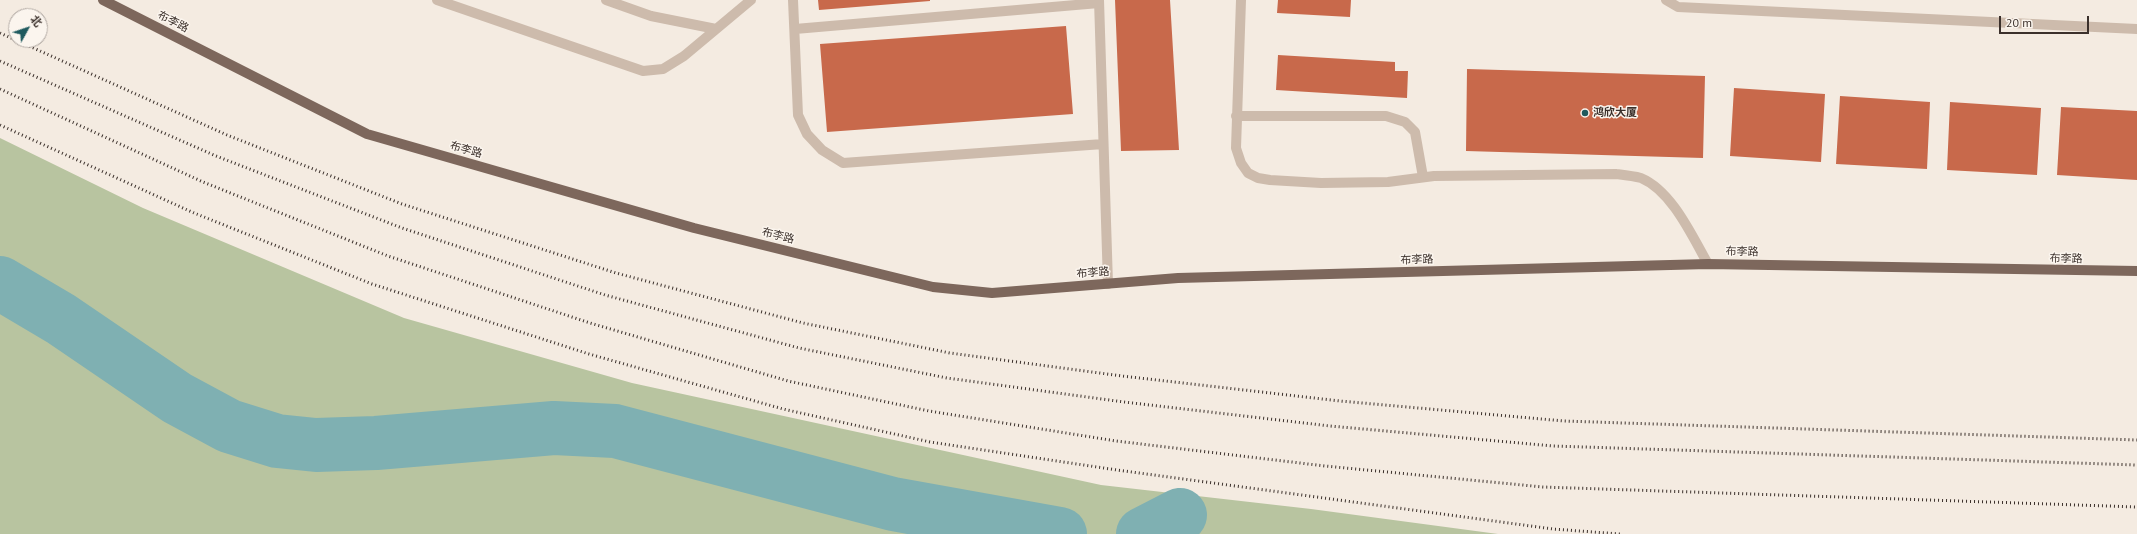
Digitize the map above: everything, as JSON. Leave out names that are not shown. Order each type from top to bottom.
[{"type":"main road","name":"布李路","points":[[103,0],[367,134],[694,228],[933,287],[992,293],[1178,278],[1708,264],[2137,271]]},
{"type":"lane","points":[[438,0],[643,71],[663,68],[684,56],[751,0]]},
{"type":"lane","points":[[606,0],[651,16],[716,29]]},
{"type":"lane","points":[[794,0],[798,115],[807,134],[822,150],[843,163],[1103,144]]},
{"type":"lane","points":[[1241,0],[1236,148],[1241,163],[1248,173],[1258,178],[1321,183],[1388,182],[1423,177],[1616,174],[1640,178],[1661,190],[1682,219],[1708,264]]},
{"type":"lane","points":[[1666,0],[1678,6],[2137,29]]},
{"type":"lane","points":[[795,29],[1099,1],[1108,284]]},
{"type":"lane","points":[[1236,116],[1386,116],[1404,122],[1415,132],[1423,177]]},
{"type":"green space","points":[[0,138],[143,208],[404,318],[632,383],[1101,485],[1311,509],[1498,534],[0,534]]},
{"type":"building","points":[[818,0],[930,0],[930,1],[819,10]]},
{"type":"building","points":[[1115,0],[1170,0],[1179,150],[1121,151]]},
{"type":"building","points":[[1278,0],[1351,0],[1350,17],[1277,13]]},
{"type":"building","points":[[1066,26],[1073,114],[827,132],[820,44]]},
{"type":"building","points":[[1278,55],[1395,62],[1395,71],[1408,71],[1407,98],[1276,90]]},
{"type":"building","name":"鸿欣大厦","points":[[1467,69],[1705,76],[1703,158],[1466,151]]},
{"type":"building","points":[[1734,88],[1825,94],[1821,162],[1730,156]]},
{"type":"building","points":[[1840,96],[1930,102],[1927,169],[1836,164]]},
{"type":"building","points":[[1950,102],[2041,108],[2037,175],[1947,170]]},
{"type":"building","points":[[2061,107],[2137,111],[2137,180],[2057,175]]},
{"type":"waterway","points":[[0,283],[61,319],[177,398],[229,426],[277,441],[316,445],[376,443],[554,428],[615,431],[893,504],[1060,534]]},
{"type":"waterway","points":[[1143,534],[1180,515]]},
{"type":"railway","points":[[0,33],[227,135],[402,204],[616,273],[803,323],[950,353],[1122,376],[1340,401],[1564,421],[2137,440]]},
{"type":"railway","points":[[0,61],[216,156],[402,228],[605,295],[799,348],[947,378],[1124,402],[1330,426],[1553,446],[2137,465]]},
{"type":"railway","points":[[0,89],[203,182],[388,256],[590,323],[788,381],[929,411],[1116,441],[1325,466],[1543,487],[2137,507]]},
{"type":"railway","points":[[0,125],[194,213],[372,284],[589,354],[783,409],[930,442],[1117,470],[1553,529],[1620,534]]},
{"type":"place","name":"鸿欣大厦","points":[[1585,113]]}]
